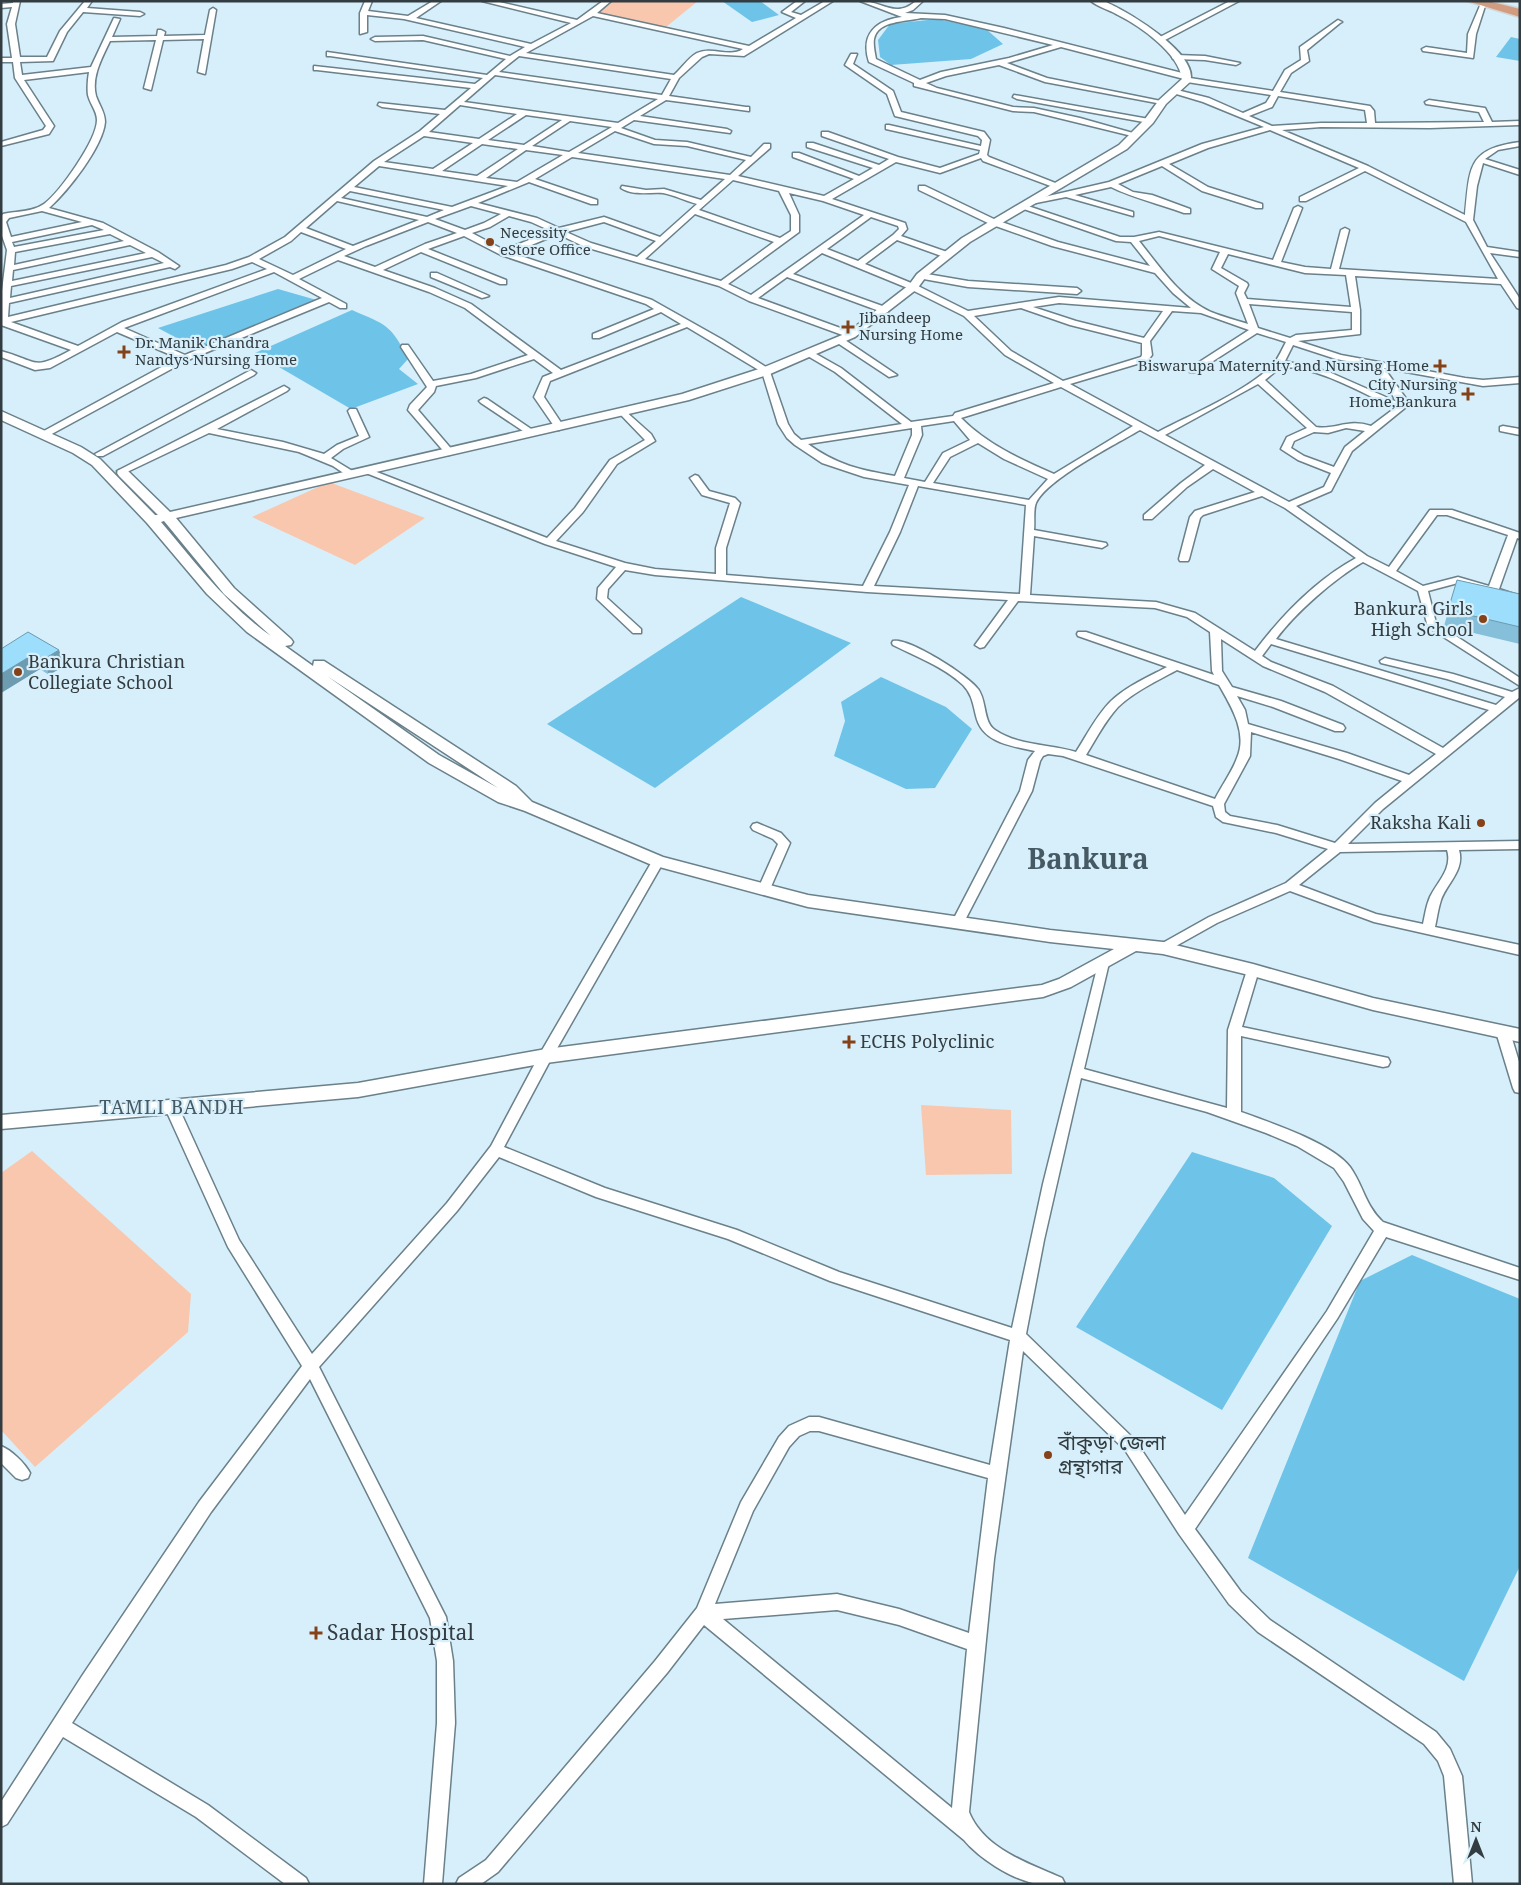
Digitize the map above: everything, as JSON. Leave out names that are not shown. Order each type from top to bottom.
[{"type":"highway","points":[[1478,2],[1520,12]]},
{"type":"street","points":[[1,60],[50,59],[64,32],[89,1]]},
{"type":"street","points":[[363,32],[364,13],[369,1]]},
{"type":"street","points":[[410,18],[438,1]]},
{"type":"street","points":[[487,1],[578,22]]},
{"type":"street","points":[[2,322],[252,259],[300,229],[377,164],[424,133],[514,56],[592,14],[608,1]]},
{"type":"street","points":[[802,1],[786,12],[803,18]]},
{"type":"street","points":[[294,278],[354,249],[518,185],[635,118],[665,96],[676,77],[698,55],[712,53],[735,56],[751,49],[830,1]]},
{"type":"street","points":[[862,1],[873,2],[899,14],[956,19],[1060,44],[1186,80],[1367,108],[1371,125]]},
{"type":"street","points":[[899,14],[920,1]]},
{"type":"street","points":[[1095,1],[1136,20],[1162,38],[1186,71],[1186,80],[1201,98]]},
{"type":"street","points":[[1162,38],[1236,1]]},
{"type":"street","points":[[1426,48],[1470,56],[1478,2]]},
{"type":"street","points":[[1,6],[16,3],[11,24],[19,78],[50,126],[46,132],[1,144]]},
{"type":"street","points":[[81,10],[140,14]]},
{"type":"street","points":[[202,72],[213,10]]},
{"type":"street","points":[[364,13],[410,18],[533,47]]},
{"type":"street","points":[[592,14],[751,49]]},
{"type":"street","points":[[1,17],[12,16]]},
{"type":"street","points":[[919,17],[885,22],[879,25],[872,34],[872,60],[917,84],[934,90],[1013,110],[1041,111],[1136,135]]},
{"type":"street","points":[[42,209],[67,183],[94,144],[99,132],[100,114],[92,95],[94,69],[116,19]]},
{"type":"street","points":[[1242,116],[1269,105],[1288,72],[1305,61],[1301,52],[1302,49],[1338,22]]},
{"type":"street","points":[[111,31],[161,30],[208,33]]},
{"type":"street","points":[[148,88],[161,30]]},
{"type":"street","points":[[108,39],[159,39],[208,33]]},
{"type":"street","points":[[375,39],[423,38],[514,56],[575,74],[665,96],[746,109]]},
{"type":"street","points":[[917,84],[944,74],[1001,63],[1060,44]]},
{"type":"street","points":[[330,54],[492,75],[575,74],[676,77]]},
{"type":"street","points":[[854,56],[849,65],[870,76],[890,93],[898,114],[981,134],[986,140],[984,152]]},
{"type":"street","points":[[1176,57],[1205,58],[1236,63]]},
{"type":"street","points":[[1001,63],[1045,80],[1162,102]]},
{"type":"street","points":[[317,68],[478,87]]},
{"type":"street","points":[[19,78],[94,69]]},
{"type":"street","points":[[882,73],[891,71]]},
{"type":"street","points":[[1063,191],[1097,164],[1123,147],[1149,121],[1162,102],[1186,80]]},
{"type":"street","points":[[1176,91],[1201,98],[1365,168],[1469,220],[1503,282],[1520,306]]},
{"type":"street","points":[[1017,97],[1149,121]]},
{"type":"street","points":[[459,102],[619,128],[654,142],[687,144],[751,159]]},
{"type":"street","points":[[1429,102],[1482,110],[1489,124]]},
{"type":"street","points":[[382,105],[447,113]]},
{"type":"street","points":[[646,110],[717,122]]},
{"type":"street","points":[[433,173],[523,112]]},
{"type":"street","points":[[635,118],[727,131]]},
{"type":"street","points":[[478,179],[568,119]]},
{"type":"street","points":[[152,520],[559,427],[725,386],[851,335],[913,287],[921,276],[947,255],[993,222],[1022,207],[1063,191],[1112,184],[1205,146],[1270,128],[1520,123]]},
{"type":"street","points":[[889,127],[984,152],[991,161],[1063,191],[1130,214]]},
{"type":"street","points":[[424,133],[730,178],[782,188],[826,199],[902,225],[903,228],[896,237],[858,265]]},
{"type":"street","points":[[825,134],[896,159],[940,171],[984,152]]},
{"type":"street","points":[[810,144],[880,168]]},
{"type":"street","points":[[1469,220],[1475,175],[1482,156],[1494,149],[1520,144]]},
{"type":"street","points":[[639,260],[767,146]]},
{"type":"street","points":[[796,155],[860,179]]},
{"type":"street","points":[[826,199],[896,159]]},
{"type":"street","points":[[1480,160],[1520,173]]},
{"type":"street","points":[[377,164],[518,185]]},
{"type":"street","points":[[1164,164],[1205,189],[1258,206]]},
{"type":"street","points":[[1276,264],[1301,204],[1365,168]]},
{"type":"street","points":[[528,179],[594,202]]},
{"type":"street","points":[[1112,184],[1131,194],[1149,196],[1187,211]]},
{"type":"street","points":[[349,188],[456,210]]},
{"type":"street","points":[[625,188],[646,192],[664,191],[702,203]]},
{"type":"street","points":[[722,284],[740,269],[795,232],[797,227],[782,188]]},
{"type":"street","points":[[922,188],[993,222],[1055,244],[1159,271]]},
{"type":"street","points":[[336,199],[427,219],[466,233],[504,253],[638,298],[661,309],[766,371],[783,424],[790,436],[825,461],[843,468],[1031,502]]},
{"type":"street","points":[[473,204],[509,213],[558,231],[588,246],[722,284],[752,299],[851,335]]},
{"type":"street","points":[[1022,207],[1119,239],[1134,240],[1159,234],[1305,270],[1503,282]]},
{"type":"street","points":[[2,322],[7,301],[11,250],[2,222],[3,219],[42,209],[94,223],[193,275]]},
{"type":"street","points":[[693,211],[782,242]]},
{"type":"street","points":[[376,270],[421,249],[497,220],[509,213]]},
{"type":"street","points":[[752,299],[870,214]]},
{"type":"street","points":[[504,253],[558,231],[597,220],[609,220],[661,240]]},
{"type":"street","points":[[8,240],[94,223]]},
{"type":"street","points":[[300,229],[354,249]]},
{"type":"street","points":[[1334,272],[1345,230]]},
{"type":"street","points":[[11,250],[112,231]]},
{"type":"street","points":[[896,237],[947,255]]},
{"type":"street","points":[[1130,265],[1134,240]]},
{"type":"street","points":[[1134,240],[1180,294],[1202,311]]},
{"type":"street","points":[[10,268],[132,242]]},
{"type":"street","points":[[1484,248],[1520,255]]},
{"type":"street","points":[[421,249],[504,282]]},
{"type":"street","points":[[820,249],[913,287],[967,314],[1008,353],[1061,384],[1141,425],[1289,506],[1362,558],[1422,590],[1426,595],[1428,618],[1432,625],[1520,683]]},
{"type":"street","points":[[1225,251],[1216,269],[1217,272],[1244,285],[1240,293],[1255,330]]},
{"type":"street","points":[[9,284],[155,254]]},
{"type":"street","points":[[338,257],[417,285],[468,306],[559,372]]},
{"type":"street","points":[[252,259],[294,278],[343,306]]},
{"type":"street","points":[[7,301],[172,264]]},
{"type":"street","points":[[417,285],[457,264]]},
{"type":"street","points":[[1,354],[35,367],[43,367],[116,328],[275,269]]},
{"type":"street","points":[[1158,436],[1259,380],[1279,363],[1290,341],[1303,336],[1353,333],[1357,329],[1350,273]]},
{"type":"street","points":[[786,274],[885,310]]},
{"type":"street","points":[[434,275],[485,296]]},
{"type":"street","points":[[921,276],[968,284],[1077,291]]},
{"type":"street","points":[[50,432],[185,358],[328,299]]},
{"type":"street","points":[[967,314],[1020,305],[1071,300],[1202,311],[1339,357],[1465,381],[1483,383],[1520,380]]},
{"type":"street","points":[[1244,301],[1356,310]]},
{"type":"street","points":[[1020,305],[1073,323],[1146,341]]},
{"type":"street","points":[[596,336],[661,309]]},
{"type":"street","points":[[798,443],[956,418],[958,415],[975,409],[1144,359],[1147,355],[1146,341],[1169,309]]},
{"type":"street","points":[[2,322],[76,349]]},
{"type":"street","points":[[559,427],[539,397],[543,382],[559,372],[688,324]]},
{"type":"street","points":[[116,328],[185,358]]},
{"type":"street","points":[[1193,370],[1255,330]]},
{"type":"street","points":[[839,340],[892,375]]},
{"type":"street","points":[[405,347],[430,384],[431,390],[413,406],[413,410],[449,452]]},
{"type":"street","points":[[809,353],[838,370],[913,424],[917,435],[899,479]]},
{"type":"street","points":[[430,384],[473,376],[536,355]]},
{"type":"street","points":[[1279,363],[1304,366],[1401,408]]},
{"type":"street","points":[[1289,506],[1328,489],[1348,449],[1401,408],[1402,400],[1376,364]]},
{"type":"street","points":[[100,454],[251,373]]},
{"type":"street","points":[[1259,380],[1313,429]]},
{"type":"street","points":[[122,471],[208,430],[284,389]]},
{"type":"street","points":[[484,401],[532,433]]},
{"type":"street","points":[[1,408],[100,454],[122,471],[167,516],[230,591],[284,640],[511,790],[530,807]]},
{"type":"street","points":[[325,458],[340,447],[364,437],[353,411]]},
{"type":"street","points":[[549,542],[579,510],[613,462],[650,441],[648,436],[623,412]]},
{"type":"street","points":[[1,416],[50,432],[96,462],[152,520],[212,591],[252,630],[434,759],[502,798],[530,807],[658,861],[808,901],[1050,936],[1163,948],[1253,970],[1373,1004],[1520,1036]]},
{"type":"street","points":[[956,418],[974,436],[1007,457],[1054,478]]},
{"type":"street","points":[[1337,472],[1301,458],[1286,449],[1290,439],[1313,429],[1324,430],[1354,423],[1372,430]]},
{"type":"street","points":[[980,645],[1020,598],[1031,502],[1038,492],[1054,478],[1141,425]]},
{"type":"street","points":[[1503,429],[1520,432]]},
{"type":"street","points":[[208,430],[292,448],[325,458],[350,474]]},
{"type":"street","points":[[928,484],[946,455],[975,441],[974,436]]},
{"type":"street","points":[[1148,517],[1184,485],[1213,464]]},
{"type":"street","points":[[366,471],[549,542],[623,566],[655,572],[867,589],[1156,605],[1191,615],[1267,664],[1329,690],[1443,753]]},
{"type":"street","points":[[695,478],[705,493],[732,500],[735,503],[721,548],[721,576]]},
{"type":"street","points":[[867,589],[895,532],[915,482]]},
{"type":"street","points":[[1184,560],[1195,517],[1198,513],[1264,492]]},
{"type":"street","points":[[1390,573],[1434,512],[1448,512],[1516,535],[1493,590]]},
{"type":"street","points":[[1029,532],[1102,545]]},
{"type":"street","points":[[1256,657],[1282,623],[1309,602],[1342,570],[1362,558]]},
{"type":"street","points":[[623,566],[603,588],[602,599],[637,631]]},
{"type":"street","points":[[1422,590],[1458,580],[1520,599]]},
{"type":"street","points":[[1215,630],[1218,671],[1239,710],[1246,735],[1244,756],[1218,804],[1220,814],[1227,819],[1276,829],[1337,848],[1520,845]]},
{"type":"street","points":[[1082,634],[1177,666],[1225,686],[1339,728]]},
{"type":"street","points":[[1269,640],[1497,709]]},
{"type":"street","points":[[896,643],[939,665],[966,682],[979,700],[985,728],[990,733],[1011,741],[1079,757],[1218,804]]},
{"type":"street","points":[[1385,661],[1517,694]]},
{"type":"street","points":[[1079,757],[1103,718],[1113,706],[1123,697],[1177,666]]},
{"type":"street","points":[[1163,948],[1213,920],[1290,886],[1337,848],[1379,806],[1517,694]]},
{"type":"street","points":[[1243,726],[1343,756],[1410,780]]},
{"type":"street","points":[[958,922],[1026,791],[1034,760],[1039,753],[1046,750]]},
{"type":"street","points":[[757,827],[777,836],[784,843],[764,890]]},
{"type":"street","points":[[1428,931],[1435,900],[1457,860],[1452,847]]},
{"type":"street","points":[[1,1818],[195,1522],[311,1366],[452,1207],[496,1150],[546,1056],[658,861]]},
{"type":"street","points":[[1290,886],[1374,918],[1520,950]]},
{"type":"street","points":[[1,1122],[358,1090],[546,1056],[1043,991],[1065,983],[1134,945]]},
{"type":"street","points":[[978,1841],[970,1834],[960,1812],[975,1643],[998,1474],[1019,1337],[1103,963]]},
{"type":"street","points":[[1234,1117],[1235,1030],[1253,970]]},
{"type":"street","points":[[1235,1030],[1383,1062]]},
{"type":"street","points":[[1503,1032],[1520,1088]]},
{"type":"street","points":[[1077,1072],[1272,1128],[1333,1159],[1344,1168],[1373,1223],[1382,1230],[1414,1238],[1520,1274]]},
{"type":"street","points":[[172,1108],[233,1244],[311,1366],[438,1617],[445,1662],[446,1723],[433,1884]]},
{"type":"street","points":[[496,1150],[601,1193],[732,1234],[835,1277],[1019,1337],[1130,1445],[1235,1598],[1264,1626],[1430,1738],[1444,1755],[1453,1776],[1463,1884]]},
{"type":"street","points":[[1186,1529],[1332,1316],[1382,1230]]},
{"type":"street","points":[[465,1884],[492,1866],[661,1667],[703,1613],[747,1507],[784,1442],[794,1431],[809,1424],[819,1424],[998,1474]]},
{"type":"street","points":[[1,1453],[22,1473]]},
{"type":"street","points":[[703,1613],[837,1602],[899,1617],[975,1643]]},
{"type":"street","points":[[703,1613],[978,1841],[1018,1867],[1056,1884]]},
{"type":"street","points":[[60,1726],[202,1810],[300,1884]]},
{"type":"shaded area","points":[[611,1],[698,1],[666,27],[597,13]]},
{"type":"shaded area","points":[[329,482],[425,518],[355,565],[252,517]]},
{"type":"shaded area","points":[[921,1105],[1011,1110],[1012,1174],[926,1175]]},
{"type":"shaded area","points":[[32,1151],[191,1294],[188,1332],[35,1467],[1,1430],[1,1173]]},
{"type":"water","points":[[722,1],[760,1],[779,15],[752,22]]},
{"type":"water","points":[[937,19],[986,29],[1003,44],[971,59],[891,65],[880,57],[878,40],[890,24]]},
{"type":"water","points":[[1511,37],[1520,39],[1520,61],[1496,57]]},
{"type":"water","points":[[278,289],[320,301],[199,350],[158,328]]},
{"type":"water","points":[[352,310],[380,323],[392,332],[408,359],[399,369],[418,384],[351,409],[255,353]]},
{"type":"water","points":[[741,597],[851,643],[655,788],[547,724]]},
{"type":"water","points":[[881,677],[946,707],[972,729],[935,788],[906,789],[834,756],[845,721],[841,702]]},
{"type":"water","points":[[1192,1152],[1274,1178],[1332,1226],[1222,1410],[1076,1327]]},
{"type":"water","points":[[1412,1255],[1520,1299],[1520,1566],[1464,1681],[1248,1558],[1360,1281]]},
{"type":"building","points":[[1457,580],[1520,594],[1520,627],[1448,610]]},
{"type":"building","points":[[28,632],[59,650],[44,659],[34,654],[1,674],[1,649]]},
{"type":"place","name":"Necessity eStore Office","points":[[490,242]]},
{"type":"place","name":"Jibandeep Nursing Home","points":[[848,327]]},
{"type":"place","name":"Dr. Manik Chandra Nandys Nursing Home","points":[[124,352]]},
{"type":"place","name":"Biswarupa Maternity and Nursing Home","points":[[1440,366]]},
{"type":"place","name":"City Nursing Home,Bankura","points":[[1468,394]]},
{"type":"place","name":"Bankura Girls High School","points":[[1483,619]]},
{"type":"place","name":"Bankura Christian Collegiate School","points":[[18,672]]},
{"type":"place","name":"Raksha Kali","points":[[1481,823]]},
{"type":"place","name":"ECHS Polyclinic","points":[[849,1042]]},
{"type":"place","name":"বাঁকুড়া জেলা গ্ৰন্থাগার","points":[[1048,1455]]},
{"type":"place","name":"Sadar Hospital","points":[[316,1633]]},
{"type":"district","name":"Bankura","points":[[1088,859]]},
{"type":"district","name":"TAMLI BANDH","points":[[172,1107]]}]
